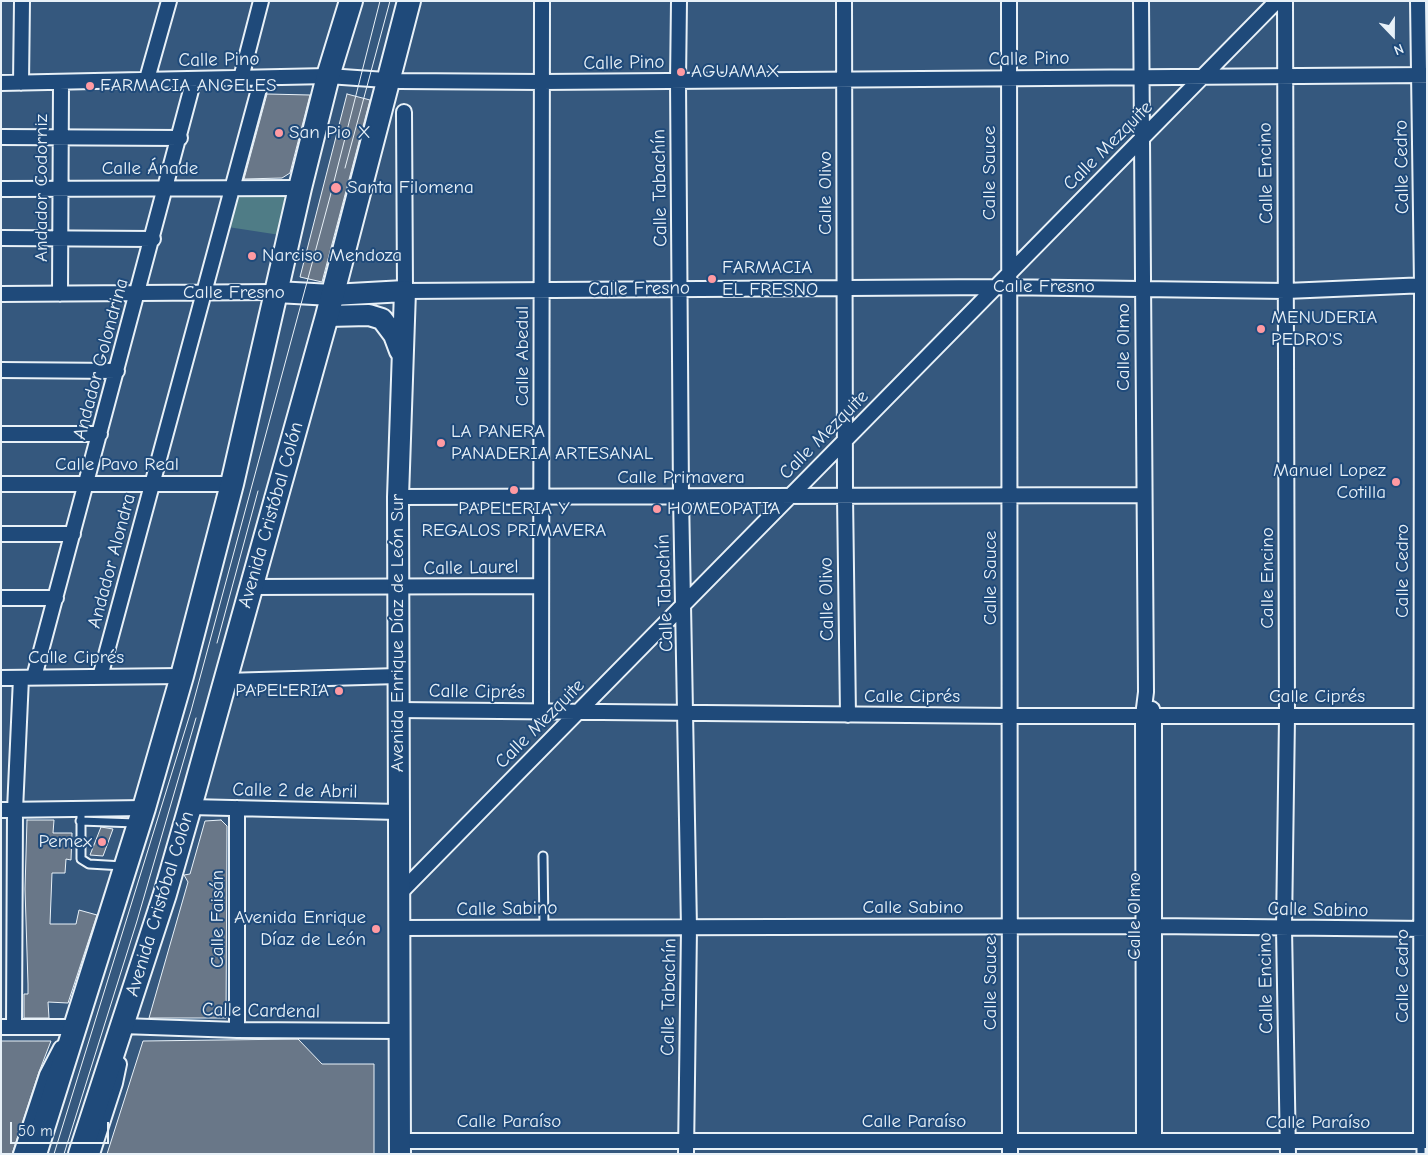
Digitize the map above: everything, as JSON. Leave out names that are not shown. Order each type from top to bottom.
[{"type":"main road","points":[[35,1154],[126,866],[182,676],[232,484],[300,188],[328,76],[351,1]]},
{"type":"main road","name":"Avenida Cristóbal Colón","points":[[80,1154],[165,894],[190,808],[327,316],[410,1]]},
{"type":"main road","name":"Calle Fresno","points":[[276,292],[332,294],[405,291]]},
{"type":"main road","name":"Avenida Enrique Díaz de León Sur","points":[[400,1147],[398,497],[405,291]]},
{"type":"main road","points":[[327,316],[369,315],[382,319],[394,335],[403,359]]},
{"type":"street","points":[[21,83],[22,1]]},
{"type":"street","points":[[147,80],[169,1]]},
{"type":"street","points":[[241,78],[262,1]]},
{"type":"street","name":"Calle Abedul","points":[[541,712],[542,1]]},
{"type":"street","name":"Calle Tabachín","points":[[680,1],[678,81],[680,496],[687,713],[690,928],[686,1147]]},
{"type":"street","name":"Calle Olivo","points":[[844,1],[845,496],[848,715]]},
{"type":"street","name":"Calle Sauce","points":[[1009,1],[1005,282],[1009,496],[1010,1147]]},
{"type":"street","name":"Calle Olmo","points":[[1141,1],[1140,77],[1143,137],[1146,692],[1149,716],[1149,1141]]},
{"type":"street","name":"Calle Mezquite","points":[[398,894],[845,440],[1005,282],[1143,137],[1277,1]]},
{"type":"street","name":"Calle Encino","points":[[1285,1],[1287,716],[1284,928],[1288,1148]]},
{"type":"street","name":"Calle Cedro","points":[[1418,1],[1423,75],[1424,285],[1423,1146]]},
{"type":"street","name":"Calle Pino","points":[[1,83],[61,84],[328,76],[388,81],[542,82],[1423,75]]},
{"type":"street","name":"Andador Alondra","points":[[100,677],[262,78]]},
{"type":"street","name":"Andador Golondrina","points":[[8,1027],[8,810],[28,677],[56,598],[180,138],[194,79]]},
{"type":"street","name":"Andador Codorniz","points":[[60,294],[61,84]]},
{"type":"street","name":"Avenida Enrique Díaz de León Sur","points":[[404,112],[405,291]]},
{"type":"street","points":[[1,137],[180,138]]},
{"type":"street","name":"Calle Ánade","points":[[1,189],[300,188]]},
{"type":"street","points":[[1,238],[153,239]]},
{"type":"street","name":"Calle Fresno","points":[[405,291],[844,288],[1005,282],[1144,288],[1286,291],[1424,285]]},
{"type":"street","name":"Calle Fresno","points":[[1,294],[276,292]]},
{"type":"street","points":[[1,370],[117,371]]},
{"type":"street","points":[[1,434],[100,434]]},
{"type":"street","name":"Calle Pavo Real","points":[[1,484],[232,484]]},
{"type":"street","name":"Calle Primavera","points":[[398,497],[1144,495]]},
{"type":"street","points":[[1,534],[73,534]]},
{"type":"street","name":"Calle Laurel","points":[[250,587],[541,586]]},
{"type":"street","points":[[1,598],[56,598]]},
{"type":"street","name":"Calle Ciprés","points":[[1,678],[182,676]]},
{"type":"street","points":[[225,681],[398,676]]},
{"type":"street","name":"Calle Ciprés","points":[[398,710],[1010,716],[1424,716]]},
{"type":"street","name":"Calle 2 de Abril","points":[[190,808],[398,812]]},
{"type":"street","name":"Calle Faisán","points":[[236,808],[237,1030]]},
{"type":"street","points":[[8,810],[80,815],[141,816]]},
{"type":"street","name":"Calle Sabino","points":[[398,928],[544,926],[690,928],[1149,926],[1424,929]]},
{"type":"street","name":"Calle Cardenal","points":[[122,1026],[237,1030],[399,1031]]},
{"type":"street","name":"Avenida Cristóbal Colón","points":[[92,1154],[115,1083],[122,1026]]},
{"type":"street","points":[[8,1027],[75,1027]]},
{"type":"street","points":[[21,1154],[50,1067],[75,1027]]},
{"type":"street","name":"Calle Paraíso","points":[[400,1147],[1010,1147],[1149,1141],[1288,1148],[1423,1146]]},
{"type":"lane","points":[[80,815],[80,854],[84,863],[126,866]]},
{"type":"lane","points":[[543,856],[544,926]]},
{"type":"green space","points":[[236,195],[288,195],[280,235],[228,227]]},
{"type":"building","name":"San Pio X","points":[[267,94],[310,95],[290,173],[282,178],[244,179]]},
{"type":"building","name":"Santa Filomena","points":[[347,94],[370,100],[322,282],[300,277]]},
{"type":"building","points":[[27,820],[54,820],[53,833],[72,833],[71,860],[66,859],[65,873],[52,873],[50,924],[76,924],[79,910],[97,915],[68,1003],[48,1002],[49,1018],[24,1018],[24,994],[28,994],[25,889]]},
{"type":"building","points":[[221,820],[227,826],[226,1018],[149,1018],[188,882],[184,875],[190,874],[205,821]]},
{"type":"building","name":"Pemex","points":[[101,827],[113,829],[103,856],[90,855]]},
{"type":"building","points":[[298,1039],[322,1064],[374,1064],[374,1154],[107,1154],[143,1041]]},
{"type":"building","points":[[1,1041],[51,1041],[12,1154],[1,1154]]},
{"type":"tram line","points":[[54,1154],[191,711],[330,197],[380,1]]},
{"type":"tram line","points":[[345,168],[390,1]]},
{"type":"tram line","points":[[217,643],[258,491]]},
{"type":"tram line","points":[[64,1154],[137,921],[196,718]]},
{"type":"place","name":"AGUAMAX","points":[[681,72]]},
{"type":"place","name":"FARMACIA ANGELES","points":[[90,86]]},
{"type":"place","name":"San Pio X","points":[[279,133]]},
{"type":"place","name":"Santa Filomena","points":[[336,188]]},
{"type":"place","name":"Narciso Mendoza","points":[[252,256]]},
{"type":"place","name":"FARMACIA EL FRESNO","points":[[712,279]]},
{"type":"place","name":"MENUDERIA PEDRO'S","points":[[1261,329]]},
{"type":"place","name":"LA PANERA PANADERIA ARTESANAL","points":[[441,443]]},
{"type":"place","name":"Manuel Lopez Cotilla","points":[[1396,482]]},
{"type":"place","name":"PAPELERIA Y REGALOS PRIMAVERA","points":[[514,490]]},
{"type":"place","name":"HOMEOPATIA","points":[[657,509]]},
{"type":"place","name":"PAPELERIA","points":[[339,691]]},
{"type":"place","name":"Pemex","points":[[102,842]]},
{"type":"place","name":"Avenida Enrique Díaz de León","points":[[376,929]]}]
